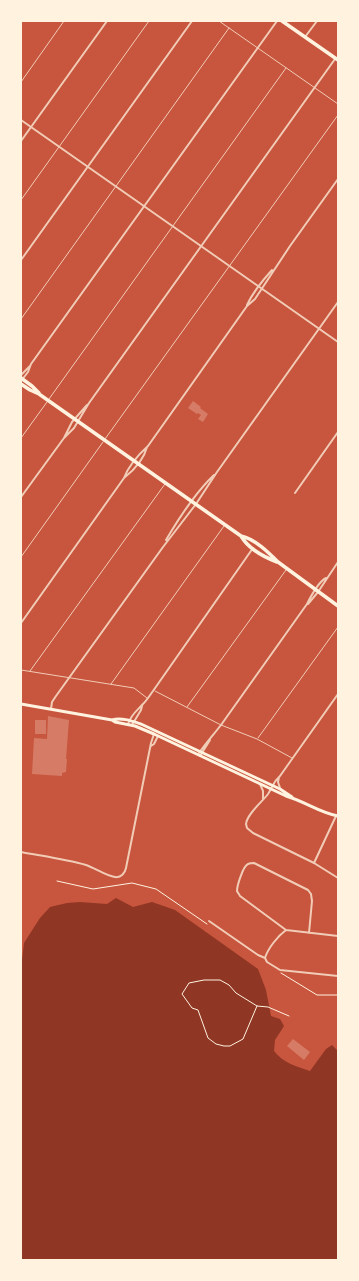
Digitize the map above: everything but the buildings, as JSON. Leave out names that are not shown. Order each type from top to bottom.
[{"type":"main road","points":[[282,21],[337,59]]},
{"type":"main road","points":[[21,379],[30,390],[48,400],[225,525],[253,542],[338,606]]},
{"type":"main road","points":[[241,536],[244,542],[268,558],[278,562]]},
{"type":"main road","points":[[21,704],[133,724],[154,732],[271,787],[286,796],[294,798]]},
{"type":"main road","points":[[112,720],[130,720],[133,724]]},
{"type":"main road","points":[[200,754],[260,784],[280,789],[294,798],[326,813],[337,816]]},
{"type":"street","points":[[21,141],[107,21]]},
{"type":"street","points":[[21,260],[192,21]]},
{"type":"street","points":[[21,379],[277,21]]},
{"type":"street","points":[[306,37],[317,21]]},
{"type":"street","points":[[21,497],[337,59]]},
{"type":"street","points":[[21,120],[338,342]]},
{"type":"street","points":[[124,478],[127,470],[134,460],[148,446],[247,306],[251,296],[274,268],[338,178]]},
{"type":"street","points":[[247,306],[255,299],[274,268]]},
{"type":"street","points":[[163,546],[176,524],[217,472],[338,302]]},
{"type":"street","points":[[64,438],[74,428],[77,420]]},
{"type":"street","points":[[295,493],[338,432]]},
{"type":"street","points":[[21,623],[124,478],[138,463],[148,446]]},
{"type":"street","points":[[50,709],[52,702],[194,502]]},
{"type":"street","points":[[133,724],[147,698],[253,548]]},
{"type":"street","points":[[200,754],[207,741],[221,725],[307,604],[326,582],[326,578],[338,562]]},
{"type":"street","points":[[280,789],[278,782],[280,776],[338,694]]},
{"type":"street","points":[[128,724],[138,708],[142,706]]},
{"type":"street","points":[[21,852],[86,865],[116,878],[125,872],[154,732]]},
{"type":"street","points":[[151,746],[154,744],[158,734]]},
{"type":"street","points":[[280,776],[273,782],[269,793],[263,798],[246,821],[247,828],[253,833],[314,863],[338,878]]},
{"type":"street","points":[[260,784],[263,791],[263,798]]},
{"type":"street","points":[[314,863],[337,816]]},
{"type":"street","points":[[309,933],[312,901],[311,894],[308,890],[254,863],[249,863],[245,866],[237,888],[237,892],[240,896],[286,930],[309,933],[338,936]]},
{"type":"street","points":[[209,921],[258,955],[265,958],[267,962],[280,970],[338,976]]},
{"type":"street","points":[[265,958],[266,954],[281,934],[286,930]]},
{"type":"lane","points":[[21,82],[64,21]]},
{"type":"lane","points":[[21,200],[149,21]]},
{"type":"lane","points":[[219,21],[338,104]]},
{"type":"lane","points":[[21,319],[229,28]]},
{"type":"lane","points":[[21,438],[286,68]]},
{"type":"lane","points":[[21,557],[338,115]]},
{"type":"lane","points":[[30,672],[165,482]]},
{"type":"lane","points":[[111,684],[225,525]]},
{"type":"lane","points":[[187,707],[287,569]]},
{"type":"lane","points":[[257,739],[338,627]]},
{"type":"lane","points":[[21,670],[134,688],[147,698]]},
{"type":"lane","points":[[153,691],[221,725],[257,739],[292,758]]},
{"type":"path","points":[[57,881],[93,889],[132,883],[156,889],[208,924]]},
{"type":"path","points":[[281,973],[317,995],[338,995]]},
{"type":"path","points":[[257,1006],[243,1039],[230,1046],[224,1046],[216,1044],[208,1038],[198,1010],[192,1008],[182,994],[189,983],[204,980],[220,980],[229,985],[236,993],[257,1006],[268,1007],[289,1016]]},
{"type":"shaded area","points":[[116,898],[133,907],[152,902],[175,910],[258,969],[266,990],[271,1016],[280,1019],[284,1026],[275,1040],[274,1051],[281,1058],[290,1064],[310,1071],[326,1049],[332,1045],[338,1051],[338,1260],[21,1260],[21,980],[24,943],[40,918],[50,907],[80,902],[107,904]]}]
